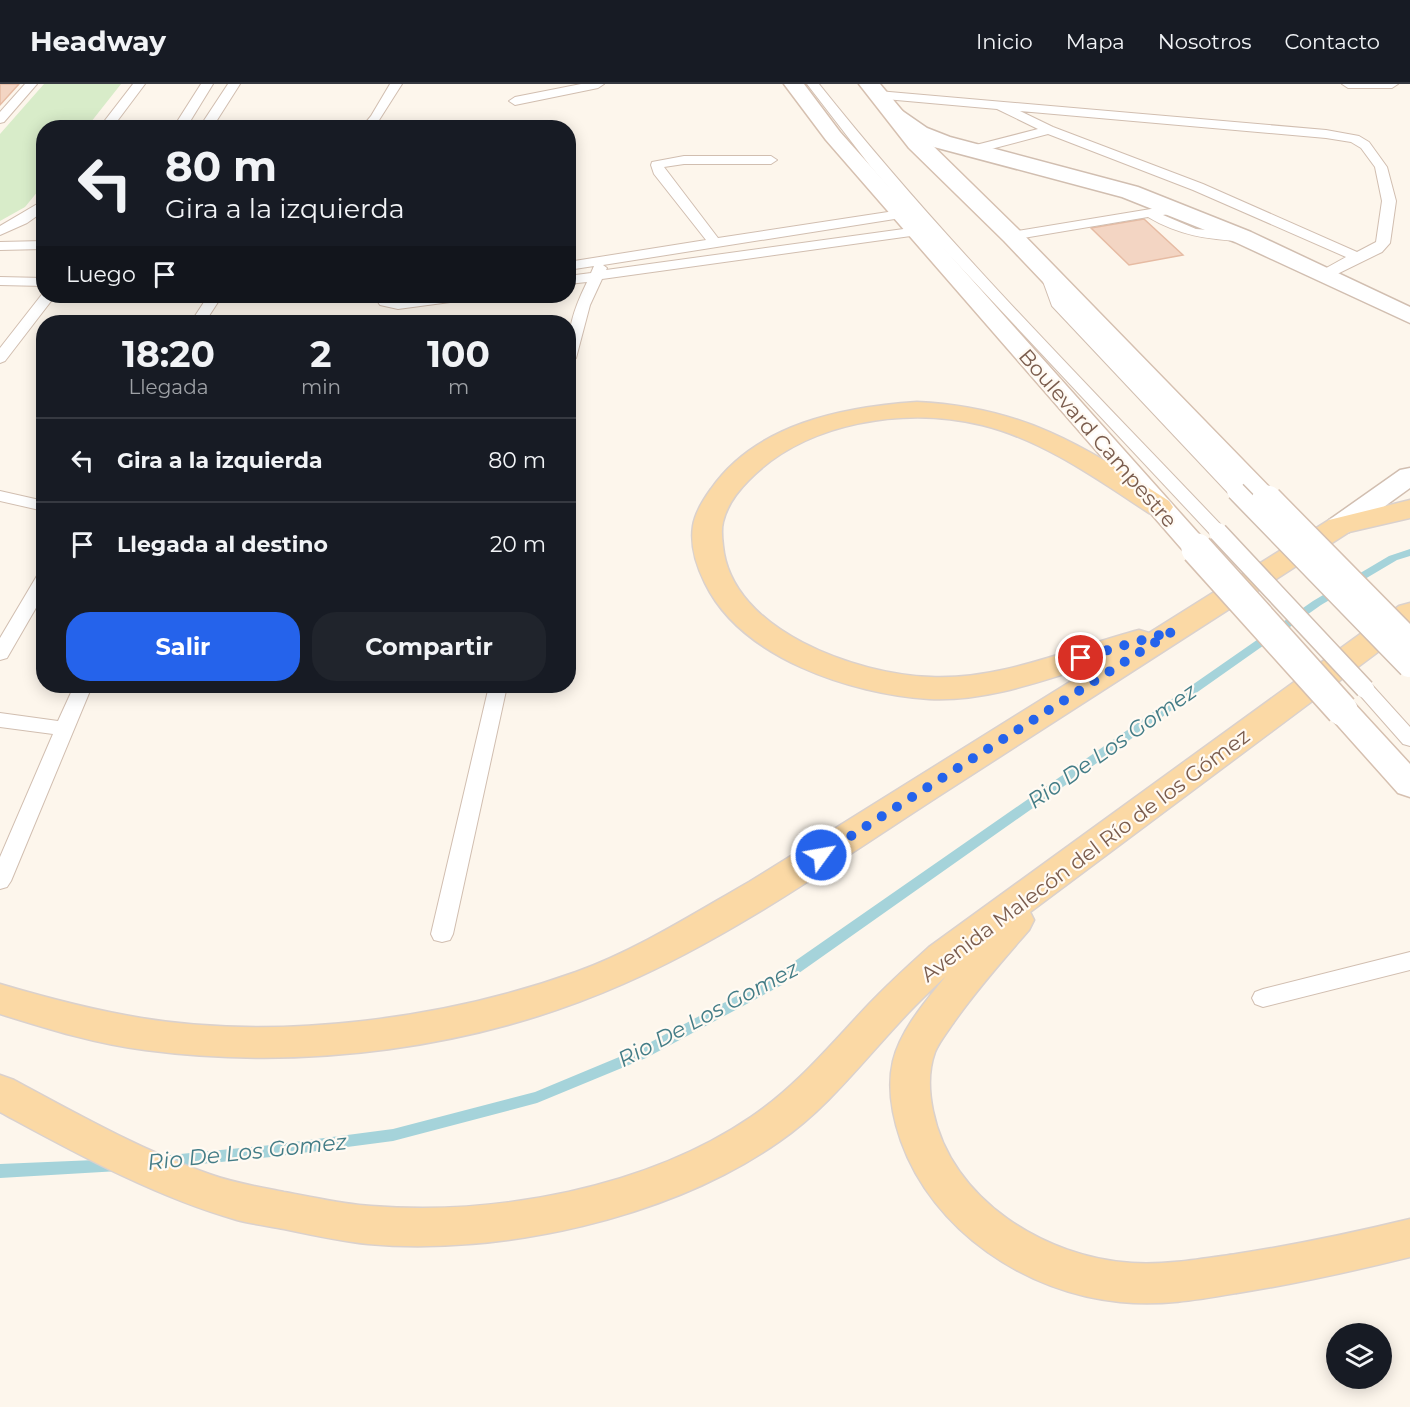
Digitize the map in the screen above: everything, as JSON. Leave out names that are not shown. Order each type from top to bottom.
[{"type":"main road","name":"Boulevard Campestre","points":[[794,84],[833,136],[1159,507],[1208,541],[1353,699],[1410,785]]},
{"type":"main road","points":[[874,89],[917,143],[1012,236],[1268,501],[1409,662]]},
{"type":"main road","points":[[894,114],[930,137],[1130,192],[1175,209],[1243,237],[1410,316]]},
{"type":"main road","points":[[961,185],[957,172],[967,163],[985,159],[1006,159]]},
{"type":"main road","points":[[1159,507],[1081,457],[1020,428],[983,417],[949,411],[906,411],[834,422],[779,443],[750,462],[718,497],[707,525],[706,552],[719,583],[738,611],[770,638],[824,665],[880,681],[930,688],[990,684],[1038,673],[1103,650],[1173,631]]},
{"type":"main road","points":[[0,999],[33,1011],[139,1034],[245,1042],[372,1037],[488,1016],[590,981],[691,932],[762,892],[1339,526],[1410,476]]},
{"type":"main road","points":[[1339,526],[1410,510]]},
{"type":"main road","name":"Avenida Malecón del Río de los Gómez","points":[[0,1092],[124,1156],[182,1180],[237,1201],[320,1218],[381,1226],[435,1226],[497,1220],[552,1212],[666,1182],[720,1157],[777,1121],[819,1088],[876,1023],[934,964],[1410,613]]},
{"type":"main road","points":[[1055,874],[955,990],[915,1052],[910,1091],[921,1140],[934,1168],[967,1211],[988,1230],[1039,1260],[1073,1273],[1112,1281],[1172,1284],[1272,1269],[1410,1238]]},
{"type":"lane","points":[[0,119],[31,84]]},
{"type":"lane","points":[[111,120],[139,84]]},
{"type":"lane","points":[[184,120],[207,84]]},
{"type":"lane","points":[[210,120],[234,84]]},
{"type":"lane","points":[[374,120],[396,84]]},
{"type":"lane","points":[[515,101],[598,84]]},
{"type":"lane","points":[[813,84],[876,164],[1208,541]]},
{"type":"lane","points":[[1348,84],[1392,84]]},
{"type":"lane","points":[[874,89],[998,105],[1326,134],[1355,139],[1365,145],[1381,167],[1389,201],[1383,243],[1377,249],[1358,256],[1324,275]]},
{"type":"lane","points":[[998,105],[1049,130],[1198,187],[1358,256]]},
{"type":"lane","points":[[972,150],[1049,130]]},
{"type":"lane","points":[[714,242],[658,171],[657,165],[684,160],[771,160]]},
{"type":"lane","points":[[1012,236],[1175,209]]},
{"type":"lane","points":[[0,229],[22,220],[36,210]]},
{"type":"lane","points":[[1150,213],[1172,227],[1187,232],[1203,236],[1243,237]]},
{"type":"lane","points":[[576,265],[714,242],[910,223]]},
{"type":"lane","points":[[576,279],[910,223]]},
{"type":"lane","points":[[0,246],[36,245]]},
{"type":"lane","points":[[576,332],[584,305],[604,260]]},
{"type":"lane","points":[[1047,273],[1057,303],[1236,491],[1409,662]]},
{"type":"lane","points":[[0,281],[36,282]]},
{"type":"lane","points":[[0,358],[43,303]]},
{"type":"lane","points":[[389,303],[398,305],[413,303]]},
{"type":"lane","points":[[0,496],[36,504]]},
{"type":"lane","points":[[0,654],[36,592]]},
{"type":"lane","points":[[0,881],[80,693]]},
{"type":"lane","points":[[442,934],[496,693]]},
{"type":"lane","points":[[1353,699],[1410,739]]},
{"type":"lane","points":[[0,720],[65,729]]},
{"type":"lane","points":[[1263,998],[1410,961]]},
{"type":"green space","points":[[44,84],[121,84],[93,120],[36,120],[36,194],[25,207],[0,221],[0,134]]},
{"type":"building","points":[[0,84],[19,84],[0,105]]},
{"type":"building","points":[[1144,219],[1183,255],[1129,265],[1091,228]]},
{"type":"waterway","name":"Rio De Los Gomez","points":[[160,1162],[271,1151],[393,1135],[537,1097],[641,1054],[777,981],[1317,603],[1393,558],[1410,552]]},
{"type":"waterway","name":"Rio De Los Gomez","points":[[0,1171],[119,1165]]},
{"type":"route","points":[[821,855],[1173,631],[1081,658]]}]
